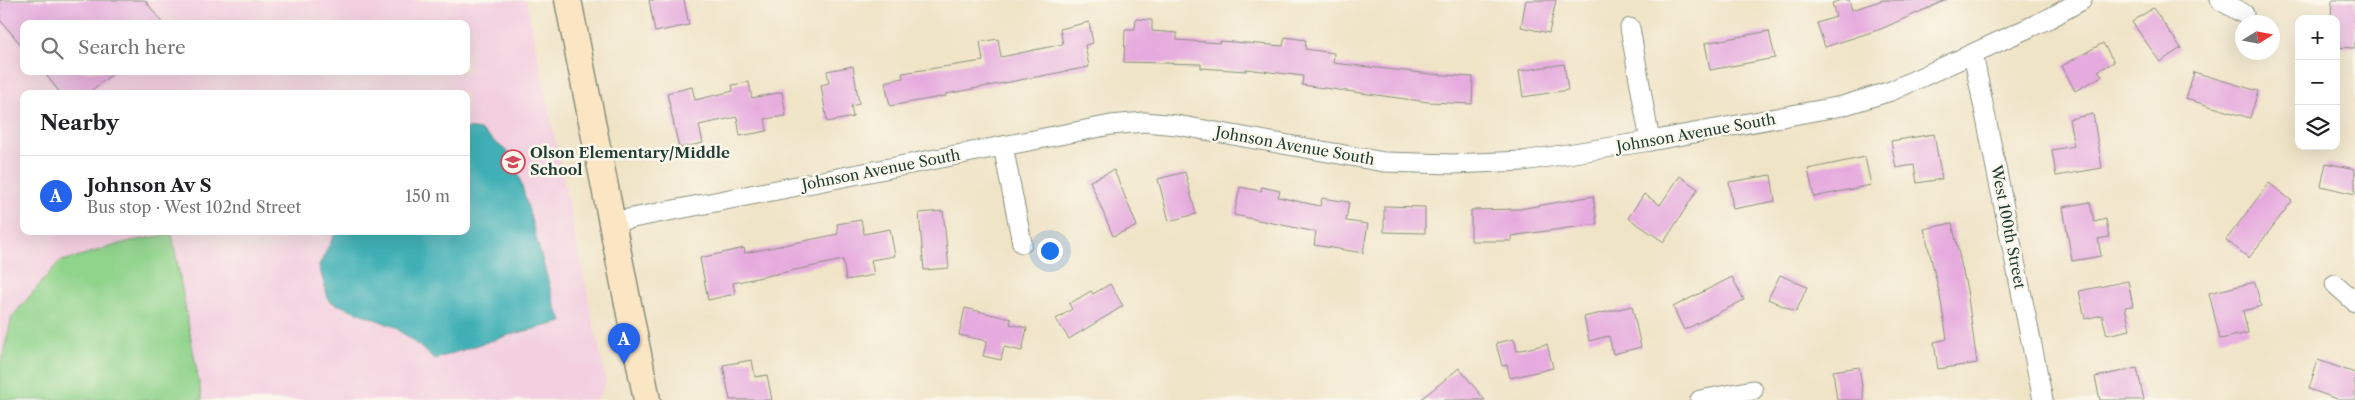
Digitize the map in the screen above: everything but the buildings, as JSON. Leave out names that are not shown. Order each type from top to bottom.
[{"type":"street","points":[[568,0],[648,400]]},
{"type":"street","name":"Johnson Avenue South","points":[[612,222],[1111,125],[1144,122],[1176,124],[1384,162],[1453,164],[1523,161],[1650,141],[1842,106],[1891,91],[2050,18],[2082,0]]},
{"type":"street","points":[[2220,0],[2244,14]]},
{"type":"street","points":[[1630,28],[1650,141]]},
{"type":"street","name":"West 100th Street","points":[[1973,54],[2043,400]]},
{"type":"street","points":[[1003,146],[1022,242]]},
{"type":"street","points":[[2334,284],[2355,302]]},
{"type":"street","points":[[1700,400],[1754,390]]},
{"type":"shaded area","name":"Olson Elementary/Middle School","points":[[0,0],[526,0],[606,382],[597,400],[0,400]]},
{"type":"green space","points":[[172,235],[202,400],[0,400],[0,367],[12,317],[59,262],[131,241]]},
{"type":"water","points":[[470,129],[480,130],[514,157],[555,306],[563,322],[509,335],[435,359],[395,327],[329,301],[319,266],[334,235],[470,235]]},
{"type":"place","name":"Olson Elementary/Middle School","points":[[513,162]]},
{"type":"place","name":"Johnson Av S","points":[[624,364]]}]
